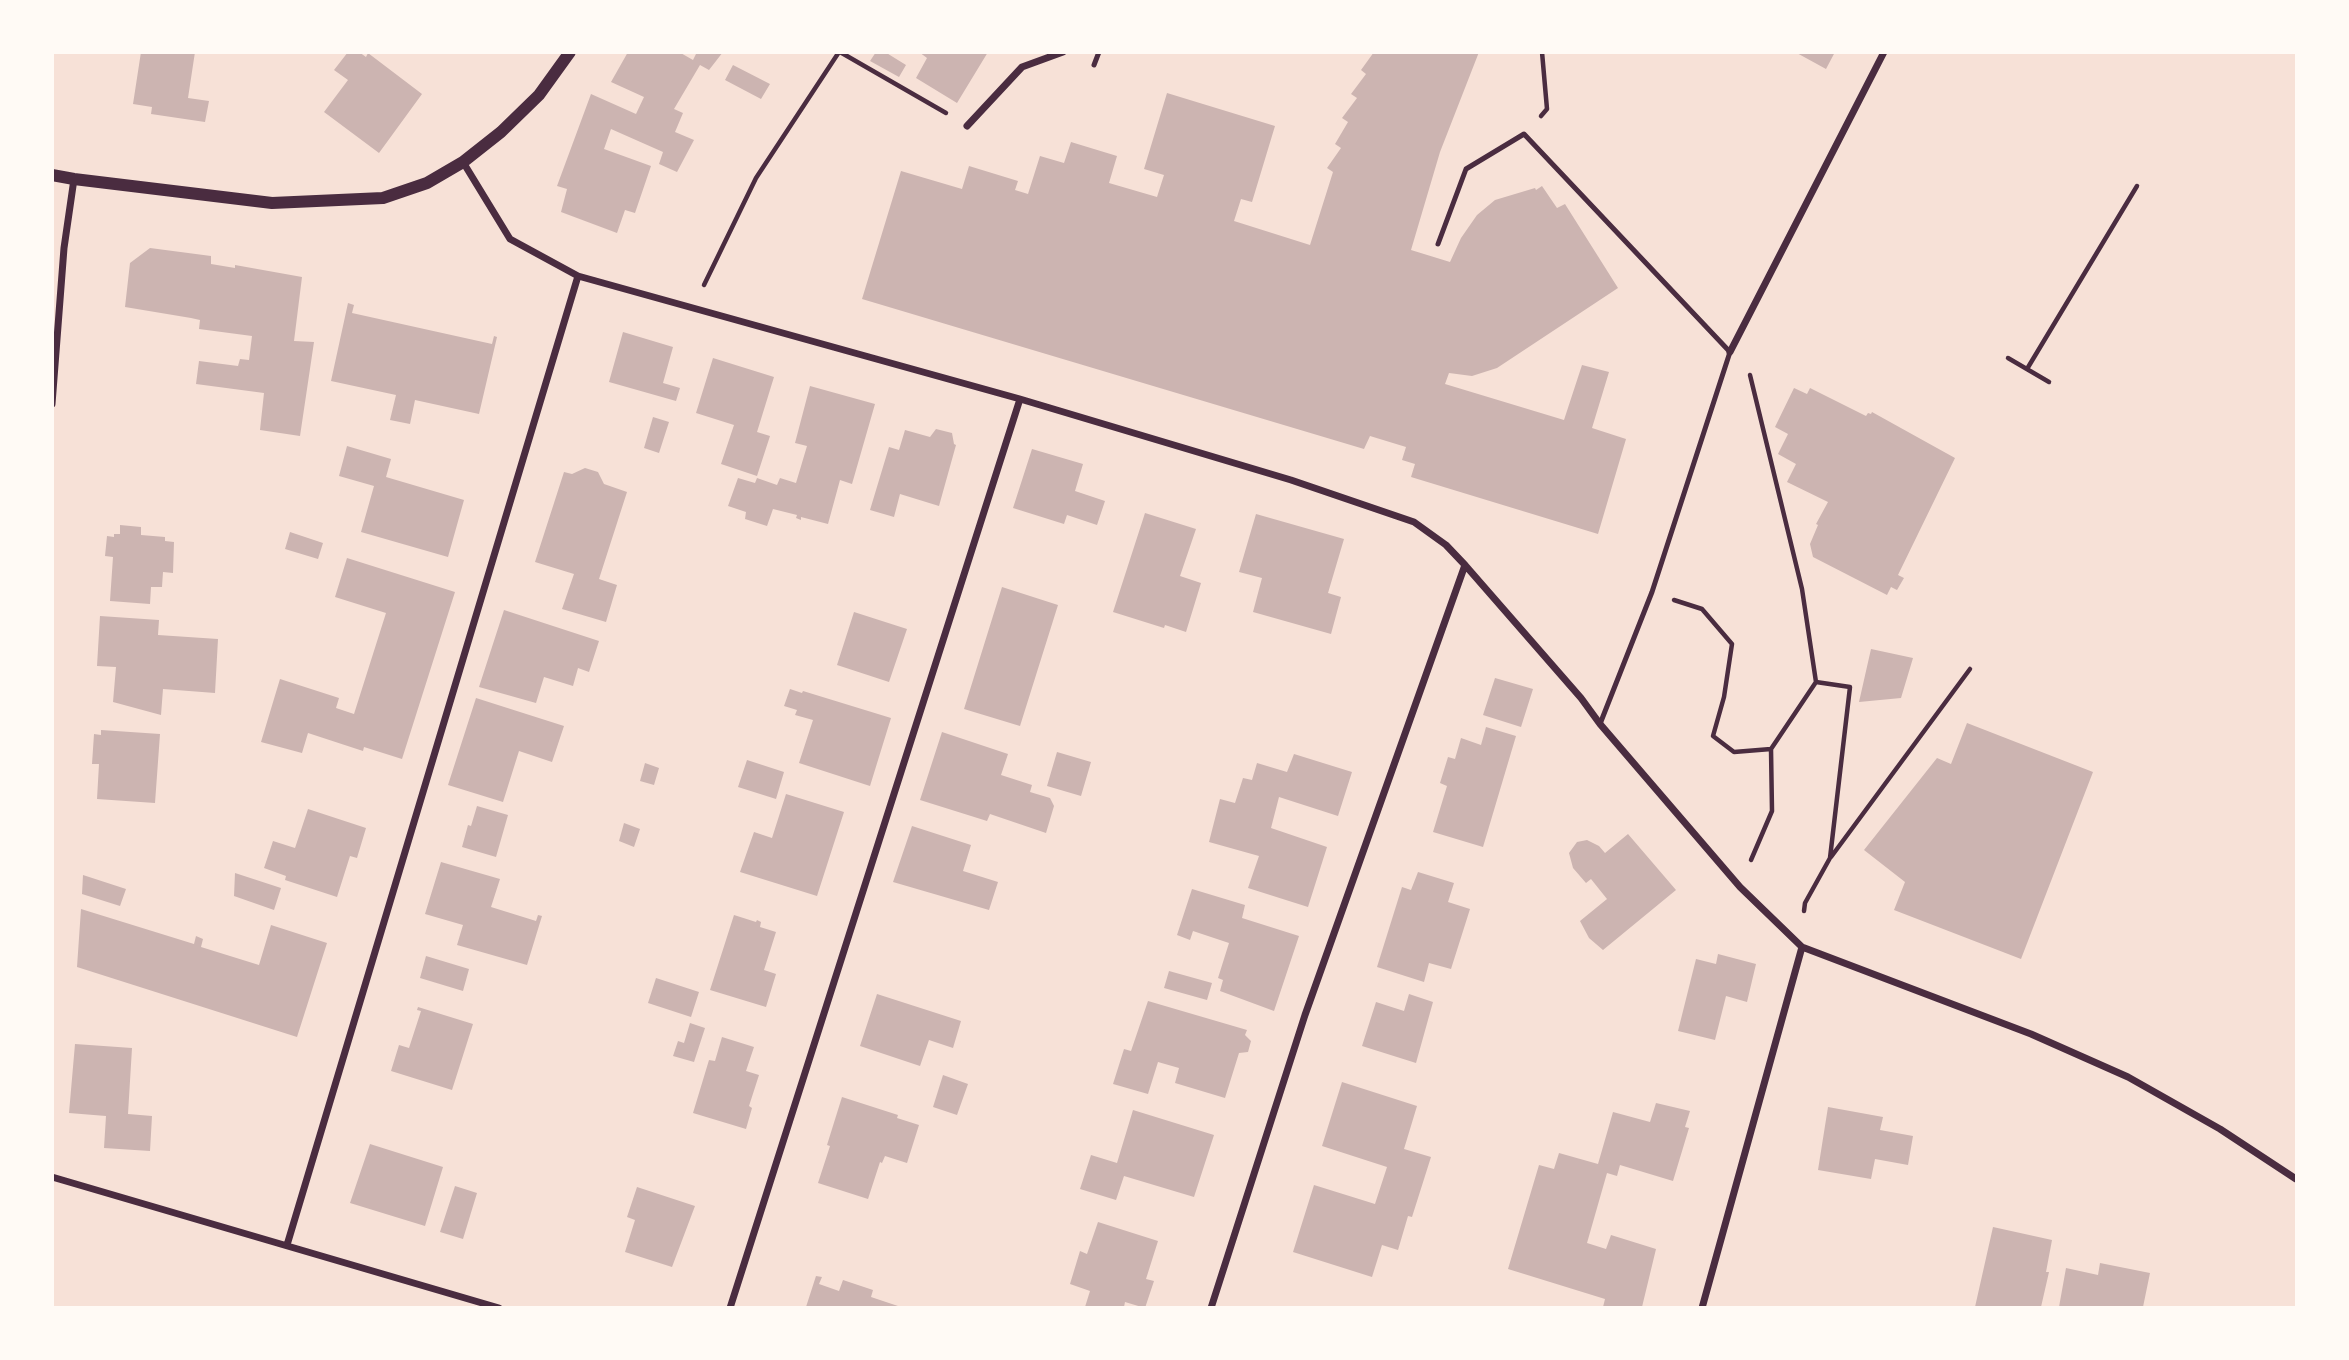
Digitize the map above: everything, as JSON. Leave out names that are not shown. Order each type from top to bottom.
[{"type":"street","points":[[52,175],[272,203],[383,198],[426,183],[463,162],[501,132],[539,95],[570,52]]},
{"type":"street","points":[[967,126],[1022,67],[1063,52]]},
{"type":"street","points":[[1730,352],[1884,52]]},
{"type":"street","points":[[463,162],[510,239],[578,276],[1020,399],[1291,480],[1414,522],[1446,545],[1465,565],[1740,887],[1801,947],[2031,1034],[2128,1077],[2220,1129],[2297,1180]]},
{"type":"street","points":[[52,404],[64,248],[75,180]]},
{"type":"street","points":[[287,1245],[578,276]]},
{"type":"street","points":[[730,1307],[1020,399]]},
{"type":"street","points":[[1210,1307],[1305,1015],[1465,565]]},
{"type":"street","points":[[1702,1307],[1801,947]]},
{"type":"street","points":[[52,1177],[499,1307]]},
{"type":"lane","points":[[1094,65],[1099,52]]},
{"type":"lane","points":[[1438,244],[1466,169],[1524,134],[1730,352],[1652,592],[1600,724]]},
{"type":"path","points":[[693,307],[756,178],[840,52],[967,126]]},
{"type":"path","points":[[1524,134],[1547,109],[1542,52]]},
{"type":"path","points":[[2027,369],[2137,186]]},
{"type":"path","points":[[1730,352],[1748,367],[1802,589],[1816,682],[1771,749],[1772,811],[1740,887]]},
{"type":"path","points":[[2008,358],[2049,382]]},
{"type":"path","points":[[1652,592],[1702,609],[1732,644],[1724,697],[1713,736],[1734,752],[1771,749]]},
{"type":"path","points":[[1801,947],[1805,903],[1830,858],[1970,669]]},
{"type":"path","points":[[1816,682],[1850,687],[1830,858]]},
{"type":"building","points":[[141,52],[195,52],[188,98],[209,101],[205,122],[151,114],[152,107],[133,104]]},
{"type":"building","points":[[348,52],[359,52],[366,57],[368,53],[422,94],[379,153],[324,112],[348,80],[334,70]]},
{"type":"building","points":[[628,52],[679,52],[693,60],[697,52],[723,52],[709,70],[700,65],[674,109],[683,113],[675,132],[694,140],[677,172],[659,164],[663,152],[611,129],[604,149],[651,166],[635,213],[625,210],[617,233],[561,212],[567,189],[557,186],[591,94],[636,114],[644,97],[611,82]]},
{"type":"building","points":[[876,52],[885,52],[906,65],[899,77],[870,61]]},
{"type":"building","points":[[919,52],[988,52],[957,103],[916,78],[927,58]]},
{"type":"building","points":[[1374,52],[1479,52],[1440,152],[1411,250],[1450,262],[1461,238],[1477,215],[1495,200],[1535,188],[1536,190],[1542,186],[1557,208],[1565,204],[1618,288],[1497,368],[1472,376],[1449,373],[1445,384],[1564,420],[1582,365],[1609,372],[1592,428],[1626,439],[1598,534],[1411,477],[1415,464],[1402,460],[1406,447],[1370,436],[1364,449],[862,299],[901,171],[962,189],[969,166],[1018,181],[1015,190],[1028,194],[1040,156],[1064,163],[1071,142],[1117,156],[1109,183],[1157,197],[1164,175],[1144,169],[1167,93],[1275,126],[1252,202],[1241,199],[1234,221],[1310,245],[1333,172],[1327,168],[1341,148],[1335,144],[1348,122],[1342,118],[1357,98],[1351,94],[1366,74],[1361,70]]},
{"type":"building","points":[[1795,52],[1835,52],[1826,69]]},
{"type":"building","points":[[733,65],[770,84],[761,99],[725,80]]},
{"type":"building","points":[[150,248],[211,256],[211,264],[235,268],[235,265],[302,277],[294,341],[314,342],[300,436],[260,430],[264,393],[196,384],[199,361],[238,366],[240,359],[249,360],[252,336],[199,329],[200,320],[125,307],[130,263]]},
{"type":"building","points":[[348,303],[354,305],[352,313],[492,344],[494,336],[497,337],[479,414],[415,400],[410,424],[390,420],[396,395],[331,381]]},
{"type":"building","points":[[623,332],[673,347],[663,383],[680,388],[676,401],[609,382]]},
{"type":"building","points":[[713,358],[774,377],[757,432],[770,436],[757,476],[721,464],[734,425],[696,413]]},
{"type":"building","points":[[810,386],[875,404],[852,484],[840,480],[828,524],[801,517],[801,520],[796,518],[797,515],[773,509],[767,526],[745,519],[746,512],[728,506],[738,478],[755,483],[757,478],[777,485],[780,478],[796,483],[807,446],[795,443]]},
{"type":"building","points":[[1794,388],[1807,394],[1810,388],[1866,416],[1872,412],[1955,458],[1898,575],[1904,578],[1897,590],[1891,587],[1887,595],[1813,557],[1810,544],[1818,525],[1816,524],[1828,502],[1787,482],[1796,464],[1778,454],[1788,434],[1775,427]]},
{"type":"building","points":[[653,417],[669,422],[659,453],[644,448]]},
{"type":"building","points":[[936,429],[952,433],[956,445],[939,506],[900,494],[894,517],[870,510],[889,447],[899,450],[905,430],[930,437]]},
{"type":"building","points":[[347,446],[391,459],[386,477],[464,500],[448,557],[361,532],[374,486],[339,476]]},
{"type":"building","points":[[1032,449],[1083,464],[1075,491],[1105,501],[1097,525],[1067,515],[1064,524],[1013,508]]},
{"type":"building","points":[[585,468],[598,472],[604,484],[627,492],[599,579],[617,585],[606,622],[562,609],[574,574],[535,562],[564,472],[572,474]]},
{"type":"building","points":[[1145,513],[1196,529],[1180,576],[1201,583],[1186,632],[1113,612]]},
{"type":"building","points":[[1256,514],[1344,539],[1328,593],[1341,597],[1331,634],[1253,612],[1262,578],[1239,572]]},
{"type":"building","points":[[120,525],[141,527],[141,535],[165,537],[165,541],[174,542],[173,573],[163,572],[162,587],[151,587],[150,604],[110,601],[113,557],[105,556],[107,536],[120,534]]},
{"type":"building","points":[[290,532],[323,543],[318,559],[285,549]]},
{"type":"building","points":[[347,558],[455,592],[402,759],[364,747],[363,751],[308,733],[302,753],[261,742],[280,679],[339,698],[336,708],[354,714],[386,613],[335,597]]},
{"type":"building","points":[[1002,587],[1058,605],[1020,726],[964,709]]},
{"type":"building","points":[[504,610],[599,641],[589,672],[578,668],[573,686],[544,677],[536,703],[479,687]]},
{"type":"building","points":[[854,612],[907,629],[889,682],[837,665]]},
{"type":"building","points":[[100,616],[159,620],[158,635],[218,639],[215,693],[163,689],[161,715],[113,702],[116,667],[97,666]]},
{"type":"building","points":[[1871,649],[1913,658],[1901,698],[1859,702]]},
{"type":"building","points":[[1495,678],[1533,689],[1521,727],[1483,715]]},
{"type":"building","points":[[790,689],[891,718],[870,786],[799,763],[813,720],[795,715],[797,710],[784,706]]},
{"type":"building","points":[[476,698],[564,726],[552,762],[519,751],[503,802],[448,785]]},
{"type":"building","points":[[1967,723],[2093,772],[2021,959],[1894,910],[1905,882],[1864,850],[1937,758],[1951,764]]},
{"type":"building","points":[[1486,727],[1516,736],[1483,847],[1433,832],[1447,786],[1440,783],[1448,757],[1455,759],[1461,738],[1481,745]]},
{"type":"building","points":[[101,730],[160,734],[155,803],[97,799],[99,764],[92,764],[94,734],[101,735]]},
{"type":"building","points":[[942,732],[1008,754],[1001,775],[1032,785],[1030,792],[1050,798],[1054,806],[1046,833],[990,814],[987,821],[920,800]]},
{"type":"building","points":[[1057,752],[1091,762],[1081,796],[1047,786]]},
{"type":"building","points":[[1294,754],[1352,772],[1338,816],[1279,797],[1271,828],[1327,847],[1308,907],[1248,888],[1259,856],[1209,842],[1220,799],[1235,803],[1243,778],[1252,780],[1257,763],[1287,772]]},
{"type":"building","points":[[747,760],[784,772],[776,799],[738,787]]},
{"type":"building","points":[[645,763],[659,768],[654,785],[640,781]]},
{"type":"building","points":[[786,794],[844,812],[817,896],[740,872],[754,832],[772,838]]},
{"type":"building","points":[[477,806],[508,815],[496,857],[462,847]]},
{"type":"building","points":[[308,809],[366,828],[357,858],[350,856],[337,897],[285,880],[286,876],[264,868],[273,841],[295,848]]},
{"type":"building","points":[[624,823],[640,829],[634,847],[619,841]]},
{"type":"building","points":[[912,826],[971,845],[963,871],[998,882],[989,910],[893,882]]},
{"type":"building","points":[[1628,834],[1676,890],[1603,950],[1589,938],[1580,921],[1607,899],[1591,879],[1586,883],[1573,868],[1569,853],[1577,842],[1587,840],[1599,846],[1605,853]]},
{"type":"building","points":[[441,862],[500,879],[491,907],[536,921],[538,915],[542,916],[527,965],[457,945],[463,925],[425,914]]},
{"type":"building","points":[[1418,872],[1454,883],[1448,902],[1470,909],[1451,969],[1429,963],[1424,982],[1377,967],[1402,887],[1411,890]]},
{"type":"building","points":[[235,873],[281,888],[274,910],[234,896]]},
{"type":"building","points":[[83,875],[126,889],[120,906],[82,894]]},
{"type":"building","points":[[1192,889],[1245,905],[1242,918],[1299,936],[1274,1011],[1220,991],[1223,980],[1218,978],[1229,943],[1193,931],[1190,940],[1177,935]]},
{"type":"building","points":[[81,909],[194,944],[196,936],[203,939],[201,947],[259,965],[271,925],[327,943],[297,1037],[77,967]]},
{"type":"building","points":[[734,915],[756,922],[757,920],[761,922],[760,927],[776,932],[764,970],[776,974],[766,1007],[710,990]]},
{"type":"building","points":[[1718,954],[1756,964],[1747,1002],[1726,996],[1715,1040],[1678,1031],[1696,959],[1716,964]]},
{"type":"building","points":[[426,956],[469,969],[463,991],[420,978]]},
{"type":"building","points":[[1169,971],[1212,983],[1207,1000],[1164,988]]},
{"type":"building","points":[[656,978],[699,992],[691,1017],[648,1003]]},
{"type":"building","points":[[877,994],[961,1021],[953,1048],[929,1040],[920,1066],[860,1046]]},
{"type":"building","points":[[1409,994],[1433,1002],[1416,1063],[1362,1046],[1376,1002],[1404,1011]]},
{"type":"building","points":[[1148,1001],[1247,1030],[1245,1035],[1251,1041],[1248,1052],[1239,1053],[1225,1098],[1175,1083],[1179,1068],[1158,1062],[1148,1094],[1113,1084],[1124,1049],[1131,1051]]},
{"type":"building","points":[[418,1007],[473,1024],[452,1090],[391,1071],[399,1045],[409,1048],[421,1011],[417,1010]]},
{"type":"building","points":[[690,1023],[705,1028],[694,1062],[673,1056],[678,1041],[684,1043]]},
{"type":"building","points":[[722,1037],[754,1047],[746,1071],[759,1075],[749,1106],[752,1108],[746,1129],[693,1113],[709,1060],[715,1061]]},
{"type":"building","points":[[75,1044],[132,1048],[128,1114],[152,1116],[150,1151],[104,1148],[106,1116],[69,1113]]},
{"type":"building","points":[[943,1075],[968,1084],[957,1115],[933,1107]]},
{"type":"building","points":[[1342,1082],[1417,1106],[1404,1149],[1431,1157],[1412,1217],[1408,1216],[1398,1250],[1382,1245],[1372,1277],[1293,1252],[1314,1185],[1375,1204],[1387,1167],[1322,1146]]},
{"type":"building","points":[[842,1097],[898,1115],[897,1118],[919,1125],[907,1163],[885,1156],[882,1163],[880,1162],[868,1199],[818,1183]]},
{"type":"building","points":[[1656,1103],[1690,1111],[1685,1127],[1689,1128],[1673,1181],[1620,1165],[1617,1176],[1607,1173],[1587,1243],[1606,1249],[1611,1235],[1656,1249],[1642,1307],[1603,1307],[1605,1299],[1508,1269],[1539,1165],[1554,1169],[1559,1153],[1598,1164],[1613,1112],[1650,1122]]},
{"type":"building","points":[[1828,1107],[1883,1117],[1880,1130],[1913,1136],[1908,1165],[1875,1159],[1871,1179],[1818,1170]]},
{"type":"building","points":[[1133,1110],[1214,1135],[1194,1197],[1124,1176],[1116,1200],[1080,1189],[1091,1155],[1117,1163]]},
{"type":"building","points":[[370,1144],[443,1167],[425,1226],[350,1203]]},
{"type":"building","points":[[455,1186],[477,1193],[463,1239],[440,1232]]},
{"type":"building","points":[[637,1187],[695,1206],[672,1267],[625,1252],[635,1220],[627,1217]]},
{"type":"building","points":[[1098,1222],[1158,1241],[1146,1279],[1154,1281],[1145,1308],[1125,1302],[1124,1307],[1085,1307],[1090,1291],[1070,1284],[1080,1251],[1087,1254]]},
{"type":"building","points":[[1993,1227],[2052,1240],[2046,1272],[2049,1272],[2041,1307],[1975,1307]]},
{"type":"building","points":[[2100,1263],[2150,1273],[2143,1307],[2059,1307],[2066,1268],[2098,1275]]},
{"type":"building","points":[[816,1276],[822,1277],[819,1284],[839,1291],[843,1280],[873,1290],[871,1297],[901,1307],[806,1307]]}]
